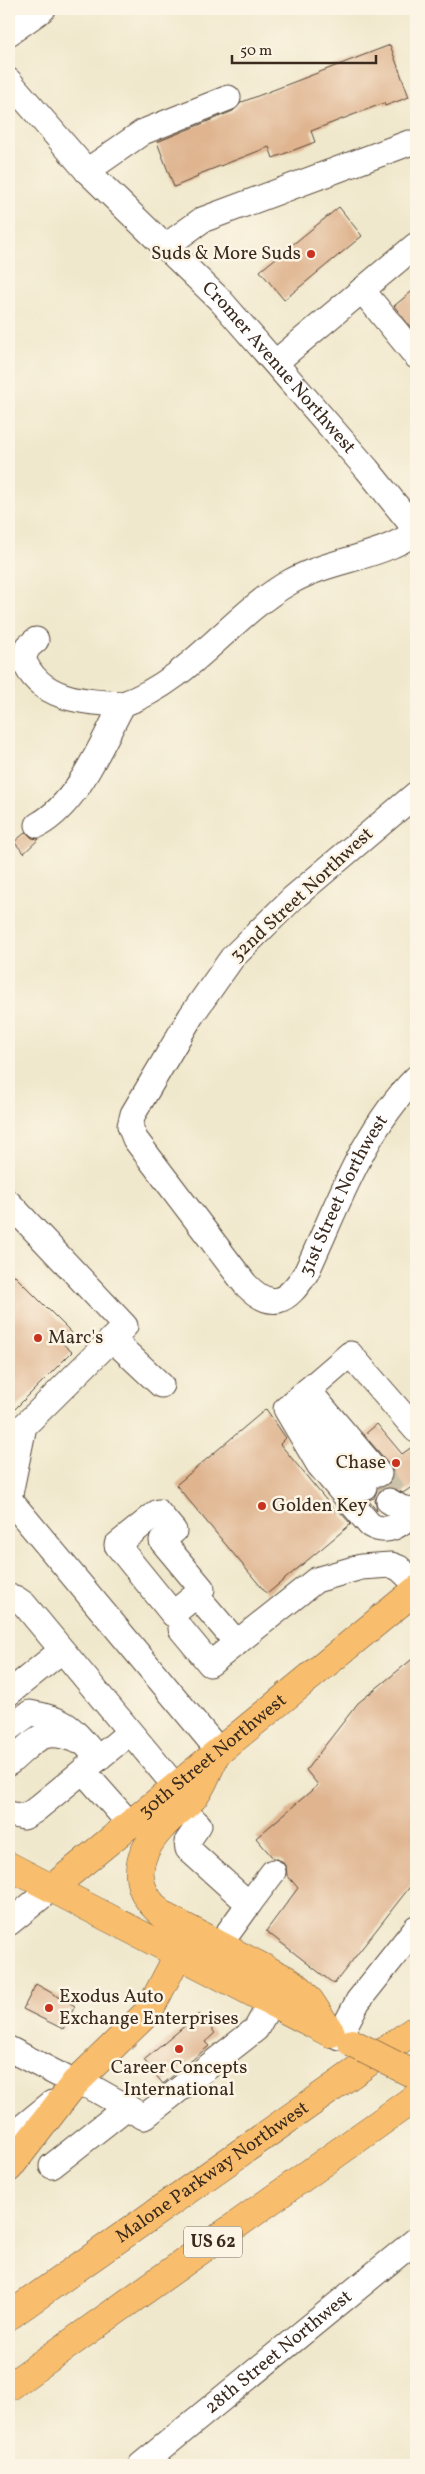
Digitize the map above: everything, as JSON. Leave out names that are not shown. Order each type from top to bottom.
[{"type":"main road","name":"30th Street Northwest","points":[[52,1888],[130,1824],[178,1797],[219,1751],[416,1590]]},
{"type":"main road","points":[[178,1797],[162,1827],[146,1849],[140,1867],[141,1887],[145,1897],[167,1918],[220,1944],[300,1989],[340,2038]]},
{"type":"main road","points":[[9,1866],[178,1955],[416,2075]]},
{"type":"main road","points":[[9,2168],[75,2083],[153,2006],[178,1955]]},
{"type":"main road","name":"Malone Parkway Northwest","points":[[9,2316],[416,2029]]},
{"type":"main road","name":"US 62","points":[[9,2387],[416,2097]]},
{"type":"street","points":[[9,33],[43,9]]},
{"type":"street","name":"Cromer Avenue Northwest","points":[[9,81],[87,171],[166,246],[276,362],[416,531]]},
{"type":"street","points":[[87,171],[143,132],[228,98]]},
{"type":"street","points":[[166,246],[202,220],[409,143]]},
{"type":"street","points":[[276,362],[416,244]]},
{"type":"street","points":[[362,290],[416,356]]},
{"type":"street","points":[[36,640],[28,647],[23,658],[29,670],[43,686],[60,695],[81,702],[123,704],[146,696],[176,676],[260,602],[292,581],[318,569],[402,543],[416,531]]},
{"type":"street","points":[[38,824],[51,817],[73,792],[123,704]]},
{"type":"street","name":"32nd Street Northwest","points":[[264,1300],[253,1293],[240,1277],[135,1139],[130,1126],[133,1114],[191,1016],[232,958],[293,898],[416,794]]},
{"type":"street","name":"31st Street Northwest","points":[[264,1300],[272,1302],[285,1298],[298,1284],[360,1154],[382,1116],[416,1078]]},
{"type":"street","points":[[9,1203],[125,1326],[24,1426],[9,1499],[219,1751]]},
{"type":"street","points":[[112,1339],[161,1385]]},
{"type":"street","points":[[297,1399],[350,1354],[416,1430]]},
{"type":"street","points":[[297,1399],[367,1484]]},
{"type":"street","points":[[297,1399],[319,1465],[367,1522],[374,1528],[391,1529],[400,1510]]},
{"type":"street","points":[[180,1629],[210,1664],[316,1580],[361,1567],[391,1565],[399,1568],[416,1584]]},
{"type":"street","points":[[196,1595],[237,1643]]},
{"type":"street","points":[[9,1597],[15,1598],[24,1604],[55,1655],[124,1737],[178,1797],[199,1825],[187,1842],[188,1849],[249,1904]]},
{"type":"street","points":[[9,1615],[55,1655]]},
{"type":"street","points":[[9,1693],[55,1655]]},
{"type":"street","points":[[9,1728],[25,1715],[40,1715],[70,1726],[130,1824]]},
{"type":"street","points":[[9,1763],[45,1734],[57,1733],[89,1758]]},
{"type":"street","points":[[9,1814],[19,1817],[30,1814],[89,1758],[124,1737]]},
{"type":"street","points":[[220,1944],[273,1872]]},
{"type":"street","name":"30th Street Northwest","points":[[11,1917],[52,1888]]},
{"type":"street","points":[[340,2038],[358,2001],[416,1928]]},
{"type":"street","points":[[9,2049],[75,2083],[91,2087],[144,2117],[256,2029],[270,2002]]},
{"type":"street","points":[[9,2138],[75,2083]]},
{"type":"street","points":[[52,2166],[127,2107]]},
{"type":"street","name":"28th Street Northwest","points":[[141,2465],[413,2246]]},
{"type":"building","points":[[390,45],[409,97],[385,106],[384,103],[311,131],[315,142],[273,158],[269,147],[197,175],[198,177],[174,187],[157,142],[233,111],[242,102]]},
{"type":"building","name":"Suds & More Suds","points":[[339,207],[362,236],[284,300],[260,271]]},
{"type":"building","points":[[416,288],[416,334],[394,306]]},
{"type":"building","points":[[26,832],[32,838],[39,839],[24,853],[14,842]]},
{"type":"building","name":"Marc's","points":[[9,1270],[72,1333],[62,1343],[72,1352],[9,1415]]},
{"type":"building","name":"Golden Key","points":[[266,1409],[286,1438],[280,1444],[336,1512],[338,1510],[351,1524],[267,1594],[176,1485]]},
{"type":"building","points":[[377,1424],[402,1454],[416,1444],[416,1484],[403,1493],[390,1487],[381,1489],[375,1500],[377,1511],[368,1500],[374,1498],[378,1488],[389,1485],[393,1472],[390,1465],[364,1435]]},
{"type":"building","points":[[416,1656],[416,1879],[334,1984],[266,1931],[298,1888],[287,1875],[286,1867],[282,1861],[273,1858],[256,1838],[318,1785],[306,1770],[358,1703]]},
{"type":"building","name":"Exodus Auto Exchange Enterprises","points":[[36,1984],[75,2006],[63,2029],[23,2009]]},
{"type":"building","points":[[199,2014],[215,2033],[205,2042],[209,2046],[163,2084],[144,2060]]},
{"type":"tunnel","points":[[379,1474],[396,1495]]},
{"type":"place","name":"Suds & More Suds","points":[[311,254]]},
{"type":"place","name":"Marc's","points":[[38,1338]]},
{"type":"place","name":"Chase","points":[[396,1463]]},
{"type":"place","name":"Golden Key","points":[[262,1506]]},
{"type":"place","name":"Exodus Auto Exchange Enterprises","points":[[49,2008]]},
{"type":"place","name":"Career Concepts International","points":[[179,2049]]}]
